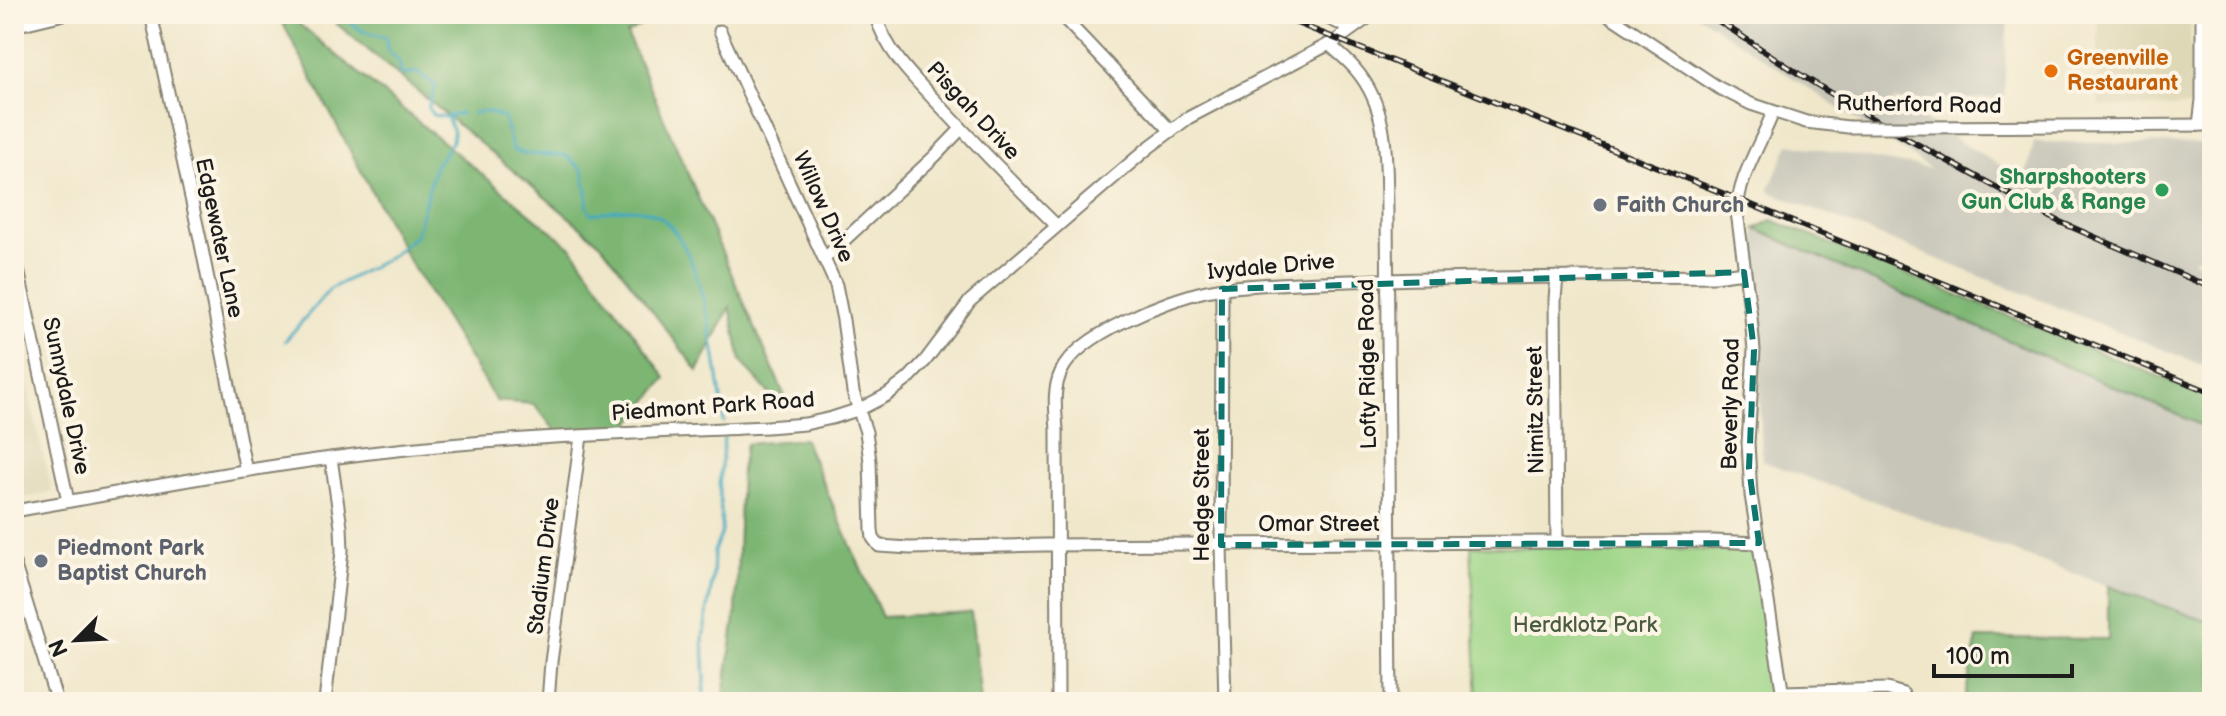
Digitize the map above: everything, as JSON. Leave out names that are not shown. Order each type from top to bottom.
[{"type":"street","points":[[14,26],[64,14]]},
{"type":"street","name":"Edgewater Lane","points":[[151,14],[246,471]]},
{"type":"street","name":"Pisgah Drive","points":[[875,14],[890,50],[961,129],[1057,226]]},
{"type":"street","points":[[1060,14],[1171,131]]},
{"type":"street","points":[[1318,14],[1352,29]]},
{"type":"street","name":"Piedmont Park Road","points":[[14,511],[331,458],[514,439],[805,424],[860,409],[887,395],[908,379],[970,301],[1171,131],[1201,111],[1329,44],[1373,14]]},
{"type":"street","name":"Rutherford Road","points":[[1607,14],[1719,88],[1751,104],[1806,122],[1848,127],[2212,125]]},
{"type":"street","points":[[2199,125],[2202,14]]},
{"type":"street","name":"Willow Drive","points":[[720,31],[836,285],[853,392],[860,409],[870,461],[872,530],[879,546]]},
{"type":"street","name":"Lofty Ridge Road","points":[[1329,44],[1364,80],[1377,105],[1386,153],[1391,702]]},
{"type":"street","name":"Beverly Road","points":[[1773,112],[1737,200],[1737,227],[1754,350],[1749,468],[1784,697]]},
{"type":"street","points":[[825,258],[961,129]]},
{"type":"street","name":"Sunnydale Drive","points":[[14,251],[68,501]]},
{"type":"street","name":"Ivydale Drive","points":[[1058,702],[1057,431],[1054,393],[1061,370],[1085,345],[1106,331],[1165,305],[1202,292],[1222,289],[1314,282],[1714,276],[1744,272]]},
{"type":"street","name":"Nimitz Street","points":[[1557,277],[1557,542]]},
{"type":"street","name":"Hedge Street","points":[[1222,289],[1221,545],[1225,702]]},
{"type":"street","name":"Stadium Drive","points":[[548,702],[581,436]]},
{"type":"street","points":[[325,702],[342,551],[331,458]]},
{"type":"street","name":"Omar Street","points":[[879,546],[1759,543]]},
{"type":"street","points":[[14,563],[57,702]]},
{"type":"street","points":[[1784,697],[1887,689],[1903,694]]},
{"type":"highlighted area","points":[[1744,272],[1754,350],[1749,468],[1759,543],[1221,545],[1222,289]]},
{"type":"shaded area","points":[[1696,14],[2008,14],[2004,98],[1891,101],[2025,180],[2034,142],[2212,144],[2212,253],[2192,260],[2212,269],[2212,369],[1768,191],[1789,144],[1931,169]]},
{"type":"shaded area","points":[[2098,14],[2190,14],[2191,107],[2098,106]]},
{"type":"shaded area","points":[[1755,229],[2212,430],[2212,623],[1762,461]]},
{"type":"shaded area","points":[[14,331],[52,492],[14,500]]},
{"type":"green space","points":[[325,14],[663,14],[627,34],[789,406],[778,404],[741,361],[730,307],[698,371],[601,244]]},
{"type":"green space","points":[[288,15],[572,248],[666,378],[627,428],[558,434],[534,404],[496,401],[405,254],[282,22]]},
{"type":"green space","points":[[1772,220],[2212,398],[2212,430],[1755,229]]},
{"type":"green space","points":[[804,439],[882,617],[971,612],[981,702],[723,702],[736,611],[741,470],[746,444]]},
{"type":"green space","name":"Herdklotz Park","points":[[1471,546],[1749,551],[1757,560],[1777,702],[1478,702]]},
{"type":"green space","points":[[2108,586],[2212,623],[2212,702],[1964,702],[1977,638],[2108,639]]},
{"type":"waterway","points":[[342,14],[362,31],[386,37],[387,50],[399,61],[400,71],[404,75],[417,72],[436,86],[428,108],[433,115],[445,117],[462,113]]},
{"type":"waterway","points":[[473,113],[486,111],[504,118],[513,150],[524,154],[565,155],[583,170],[587,206],[592,214],[642,210],[658,216],[674,231],[698,280],[706,310],[724,422]]},
{"type":"waterway","points":[[285,341],[330,289],[390,257],[416,235],[435,166],[452,142],[453,132],[447,117]]},
{"type":"waterway","points":[[703,702],[703,638],[714,551],[722,532],[719,485],[724,438]]},
{"type":"railway","points":[[1274,14],[2212,393]]},
{"type":"railway","points":[[1708,14],[1891,130],[2060,222],[2212,288]]},
{"type":"place","name":"Greenville Restaurant","points":[[2051,71]]},
{"type":"place","name":"Sharpshooters Gun Club & Range","points":[[2162,190]]},
{"type":"place","name":"Faith Church","points":[[1600,205]]},
{"type":"place","name":"Piedmont Park Baptist Church","points":[[41,561]]}]
